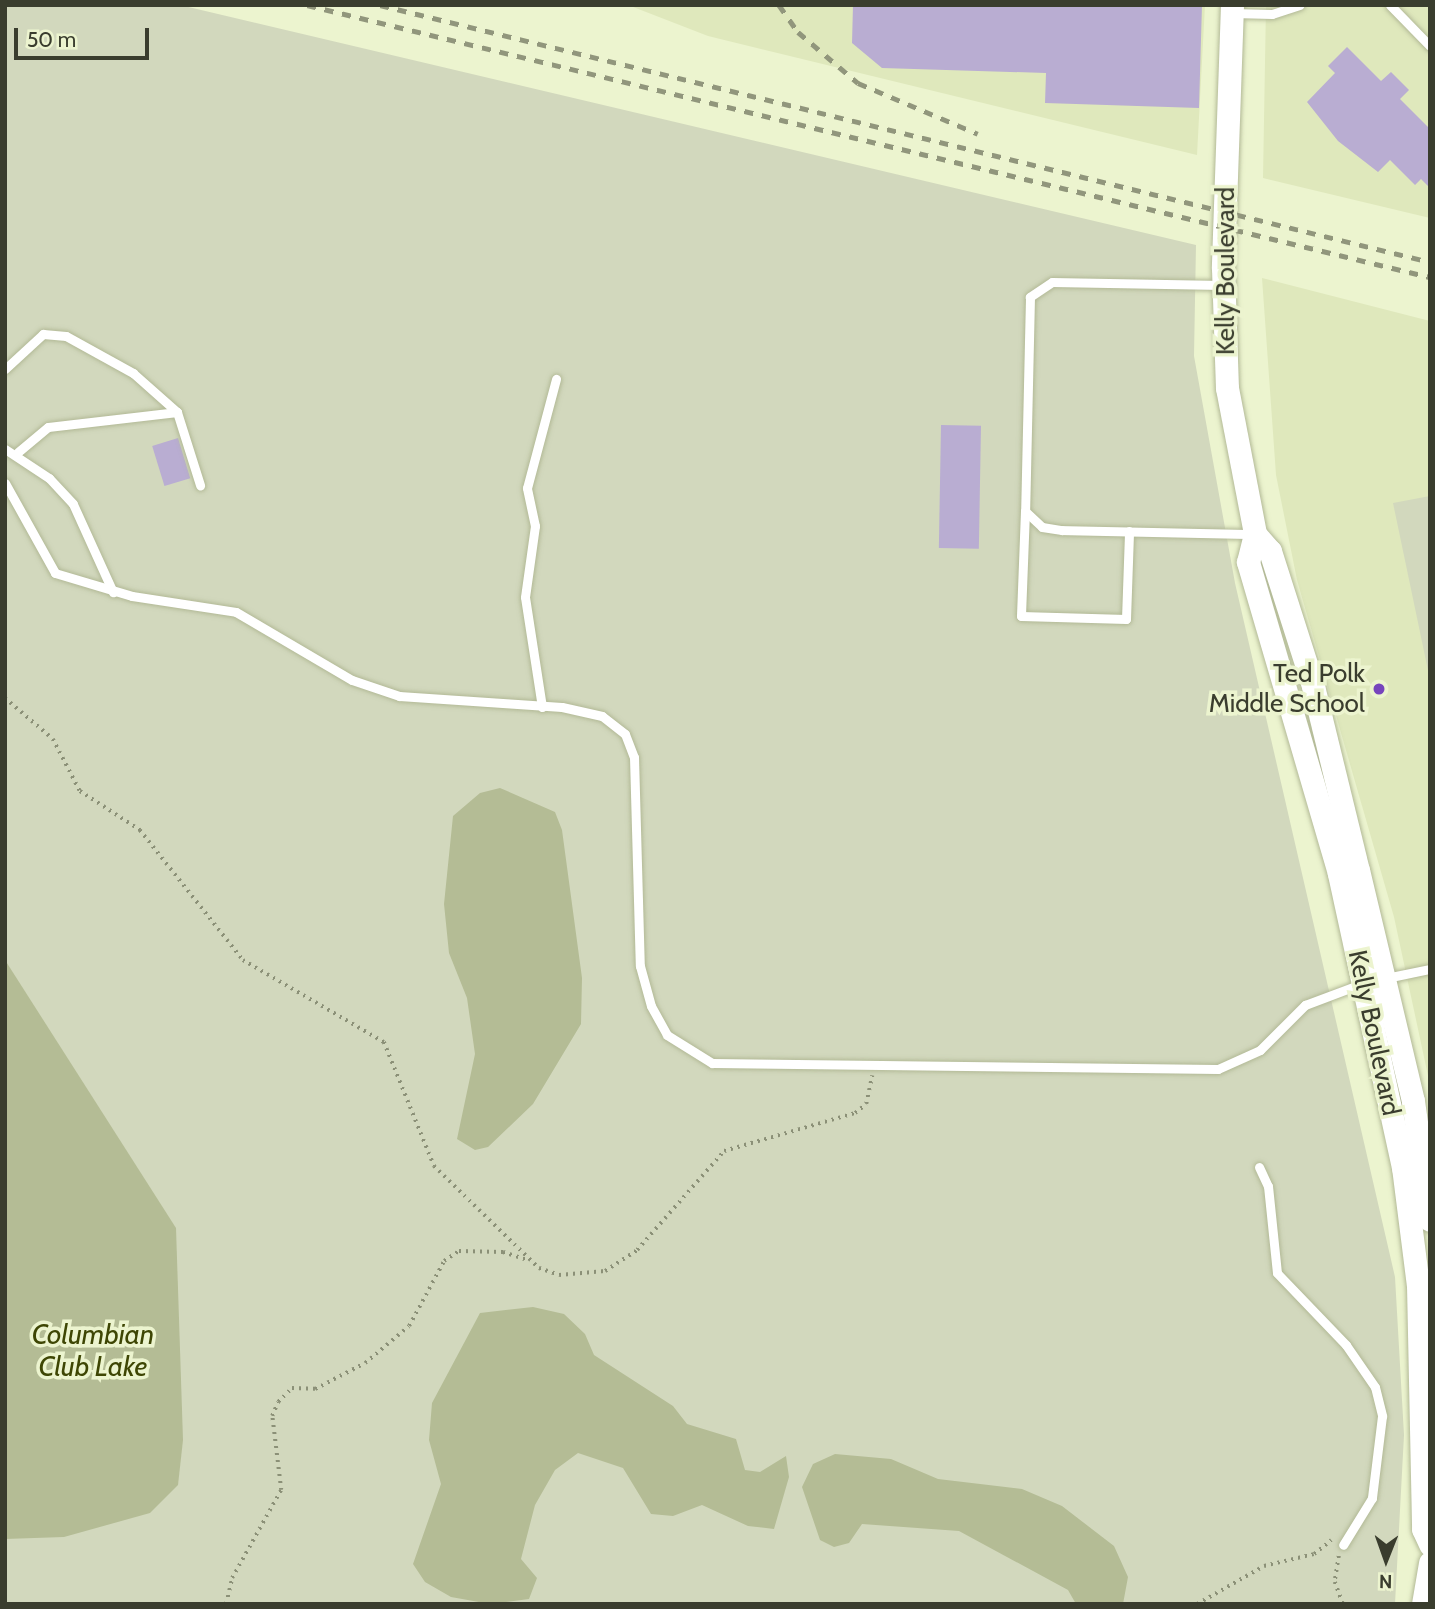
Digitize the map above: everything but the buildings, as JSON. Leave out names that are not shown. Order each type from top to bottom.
[{"type":"street","name":"Kelly Boulevard","points":[[1232,9],[1223,285],[1227,388],[1255,534],[1270,551],[1313,686],[1374,981],[1418,1285],[1423,1530],[1430,1544]]},
{"type":"street","name":"Kelly Boulevard","points":[[1374,981],[1426,1162],[1430,1220]]},
{"type":"street","points":[[1423,1604],[1430,1563]]},
{"type":"lane","points":[[1390,5],[1430,46]]},
{"type":"lane","points":[[1232,9],[1302,6]]},
{"type":"lane","points":[[1129,531],[1126,620],[1021,616],[1030,297],[1052,282],[1223,285]]},
{"type":"lane","points":[[5,369],[43,334],[66,336],[133,373],[177,412],[200,485]]},
{"type":"lane","points":[[542,707],[525,597],[535,526],[527,488],[556,379]]},
{"type":"lane","points":[[18,452],[48,427],[177,412]]},
{"type":"lane","points":[[5,449],[18,452],[73,504],[113,592]]},
{"type":"lane","points":[[5,483],[55,573],[113,592],[236,612],[352,680],[400,696],[542,707],[602,716],[625,734],[635,757],[640,966],[667,1035],[712,1063],[1218,1069],[1260,1049],[1305,1005],[1374,981],[1430,968]]},
{"type":"lane","points":[[1025,511],[1042,527],[1255,534]]},
{"type":"lane","points":[[1259,1167],[1268,1186],[1277,1273],[1346,1345],[1375,1387],[1382,1416],[1372,1498],[1343,1545]]},
{"type":"path","points":[[5,698],[53,739],[80,791],[140,830],[235,953],[384,1042],[434,1166],[532,1262]]},
{"type":"path","points":[[226,1604],[232,1578],[281,1490],[272,1416],[278,1402],[292,1388],[315,1389],[365,1363],[409,1326],[444,1262],[458,1251],[503,1252],[559,1275],[606,1271],[637,1250],[724,1151],[855,1114],[869,1096],[873,1067]]},
{"type":"path","points":[[1197,1604],[1264,1566],[1314,1554],[1328,1538],[1343,1545],[1335,1582],[1343,1604]]},
{"type":"shaded area","points":[[5,5],[180,5],[1196,245],[1194,356],[1235,583],[1395,1277],[1404,1435],[1395,1604],[5,1604]]},
{"type":"shaded area","points":[[628,5],[1205,5],[1197,155],[708,36]]},
{"type":"shaded area","points":[[1266,5],[1430,5],[1430,218],[1263,178]]},
{"type":"shaded area","name":"Ted Polk Middle School","points":[[1262,278],[1430,321],[1430,1085],[1394,917],[1297,580],[1276,475]]},
{"type":"shaded area","points":[[1430,496],[1430,680],[1393,503]]},
{"type":"water","points":[[500,788],[555,812],[562,830],[582,978],[581,1024],[533,1104],[488,1147],[475,1150],[457,1139],[475,1054],[467,998],[449,953],[444,904],[453,816],[480,793]]},
{"type":"water","name":"Columbian Club Lake","points":[[5,960],[176,1228],[183,1440],[178,1485],[150,1513],[64,1537],[5,1539]]},
{"type":"water","points":[[533,1307],[564,1314],[585,1334],[594,1355],[673,1406],[687,1424],[736,1439],[745,1470],[760,1472],[786,1456],[789,1477],[774,1529],[748,1526],[702,1505],[673,1516],[651,1514],[623,1468],[578,1453],[555,1470],[535,1505],[521,1559],[537,1578],[529,1599],[490,1604],[451,1597],[425,1582],[413,1564],[441,1484],[429,1440],[432,1403],[480,1313]]},
{"type":"water","points":[[835,1454],[891,1459],[938,1479],[1022,1489],[1062,1506],[1114,1546],[1128,1577],[1123,1604],[1076,1604],[1068,1590],[959,1531],[862,1524],[849,1543],[834,1547],[820,1540],[802,1487],[813,1464]]},
{"type":"railway","points":[[307,5],[1430,277]]},
{"type":"railway","points":[[380,5],[1430,262]]},
{"type":"railway","points":[[779,5],[798,32],[858,83],[978,134]]},
{"type":"place","name":"Ted Polk Middle School","points":[[1379,689]]}]
